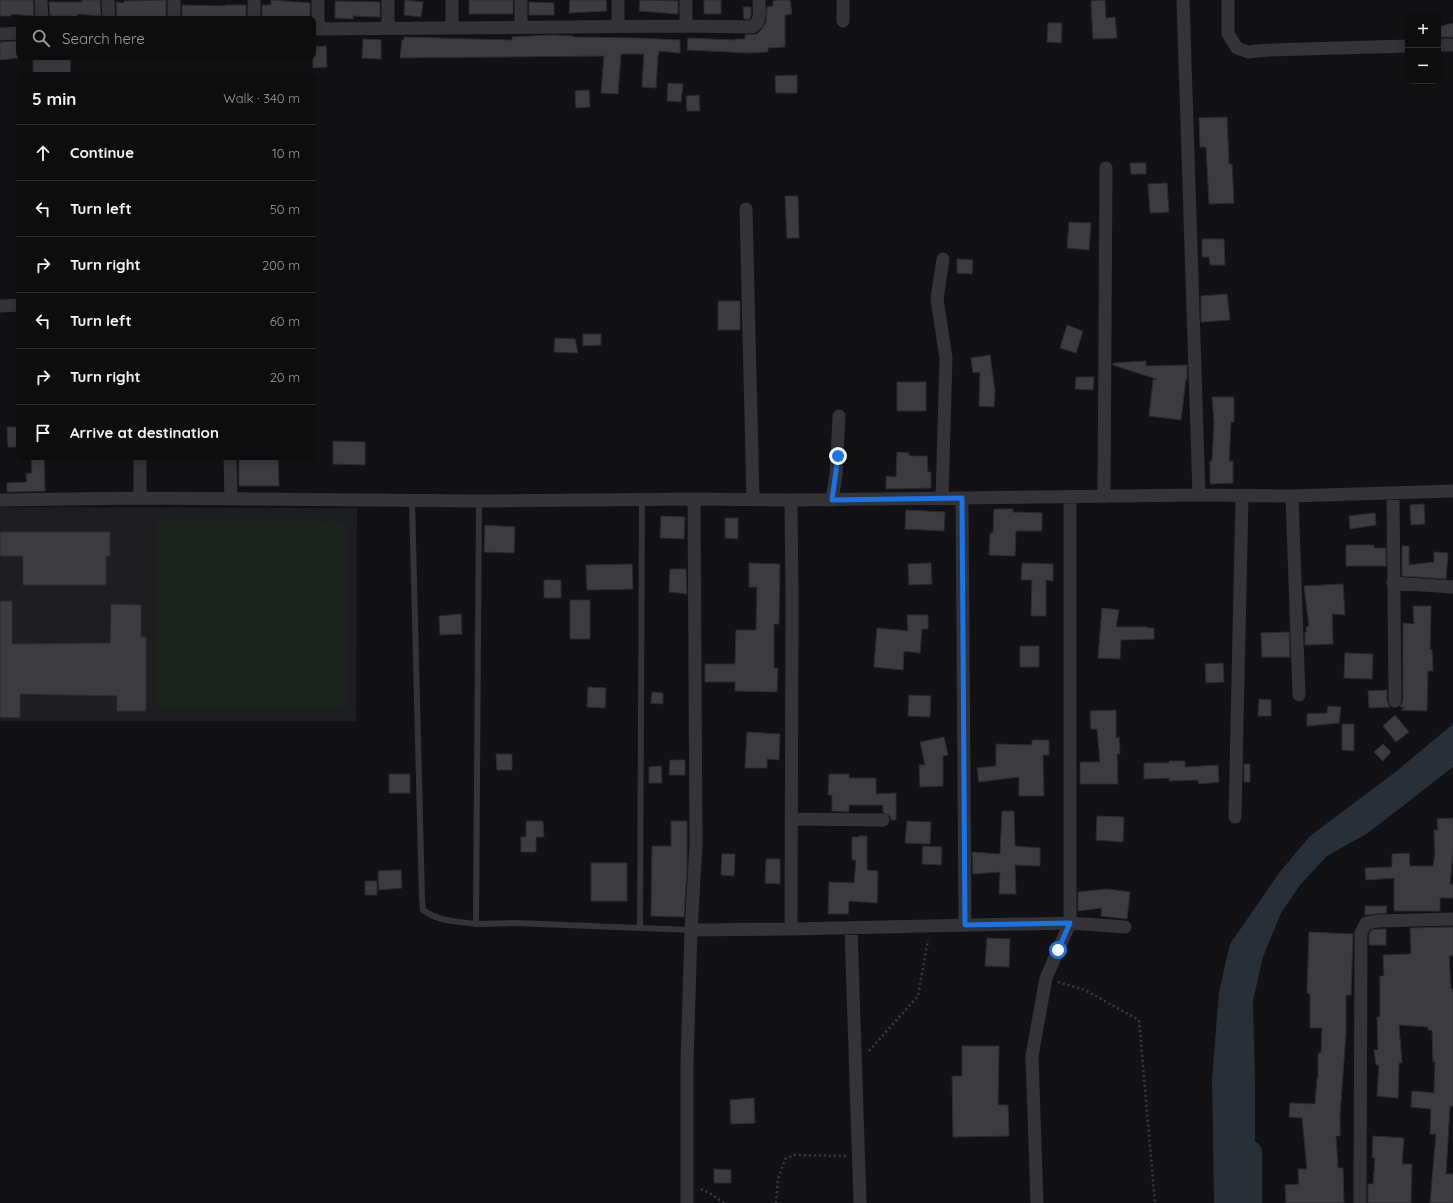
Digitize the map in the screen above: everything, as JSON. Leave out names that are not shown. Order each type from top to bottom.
[{"type":"street","points":[[41,0],[42,16]]},
{"type":"street","points":[[108,0],[109,16]]},
{"type":"street","points":[[174,0],[174,16]]},
{"type":"street","points":[[254,0],[254,16]]},
{"type":"street","points":[[318,0],[316,29],[618,26],[752,27],[758,23],[759,0]]},
{"type":"street","points":[[388,0],[388,28]]},
{"type":"street","points":[[452,0],[452,28]]},
{"type":"street","points":[[521,0],[521,27]]},
{"type":"street","points":[[618,0],[618,26]]},
{"type":"street","points":[[686,0],[686,26]]},
{"type":"street","points":[[842,0],[843,21]]},
{"type":"street","points":[[1184,0],[1199,496]]},
{"type":"street","points":[[1228,0],[1228,34],[1237,48],[1248,52],[1268,50],[1405,46]]},
{"type":"street","points":[[0,34],[16,33]]},
{"type":"street","points":[[1441,45],[1453,45]]},
{"type":"street","points":[[1104,497],[1106,168]]},
{"type":"street","points":[[746,209],[753,500]]},
{"type":"street","points":[[942,498],[946,358],[937,300],[943,259]]},
{"type":"street","points":[[0,306],[16,305]]},
{"type":"street","points":[[832,500],[836,475],[839,416]]},
{"type":"street","points":[[140,460],[140,498]]},
{"type":"street","points":[[230,460],[230,498]]},
{"type":"street","points":[[0,500],[140,498],[412,501],[694,499],[832,500],[1292,496],[1453,491]]},
{"type":"street","points":[[1393,493],[1395,701]]},
{"type":"street","points":[[1235,817],[1242,496]]},
{"type":"street","points":[[1292,496],[1299,695]]},
{"type":"street","points":[[1037,1203],[1032,1056],[1046,978],[1070,923],[1070,497]]},
{"type":"street","points":[[962,498],[965,925]]},
{"type":"street","points":[[687,1203],[687,1063],[691,930],[696,846],[694,499]]},
{"type":"street","points":[[791,500],[791,929]]},
{"type":"street","points":[[1393,583],[1453,587]]},
{"type":"street","points":[[791,820],[883,820]]},
{"type":"street","points":[[1360,1203],[1362,927],[1366,922],[1453,919]]},
{"type":"street","points":[[691,930],[1070,923],[1125,927]]},
{"type":"street","points":[[851,928],[860,1203]]},
{"type":"lane","points":[[640,928],[642,500]]},
{"type":"lane","points":[[412,501],[423,910],[431,916],[440,919],[476,924],[515,923],[691,930]]},
{"type":"lane","points":[[476,924],[479,501]]},
{"type":"path","points":[[856,1065],[918,996],[931,925]]},
{"type":"path","points":[[1046,978],[1085,990],[1139,1020],[1155,1203]]},
{"type":"path","points":[[776,1203],[778,1179],[785,1159],[794,1155],[859,1156]]},
{"type":"path","points":[[687,1184],[711,1194],[724,1203]]},
{"type":"shaded area","points":[[0,507],[357,508],[356,721],[0,721]]},
{"type":"shaded area","points":[[155,521],[346,522],[346,709],[155,708]]},
{"type":"shaded area","points":[[1453,724],[1453,767],[1368,833],[1327,856],[1300,885],[1281,913],[1263,957],[1253,1001],[1255,1150],[1249,1183],[1249,1203],[1214,1203],[1212,1079],[1219,992],[1230,944],[1279,873],[1310,836],[1394,773]]},
{"type":"building","points":[[0,0],[33,0],[34,16],[11,14],[11,16],[0,16]]},
{"type":"building","points":[[82,0],[100,0],[101,16],[77,14],[77,16],[50,16],[49,2],[82,2]]},
{"type":"building","points":[[166,0],[166,16],[117,16],[116,2],[124,3],[124,1]]},
{"type":"building","points":[[271,0],[310,3],[310,16],[262,16],[262,5],[271,5]]},
{"type":"building","points":[[405,0],[423,2],[421,17],[404,15]]},
{"type":"building","points":[[469,0],[513,0],[513,14],[469,14]]},
{"type":"building","points":[[570,0],[606,0],[607,11],[569,13]]},
{"type":"building","points":[[640,0],[678,1],[678,14],[639,11]]},
{"type":"building","points":[[704,0],[721,0],[721,14],[704,14]]},
{"type":"building","points":[[790,0],[792,14],[785,15],[785,47],[768,48],[768,52],[750,53],[687,50],[688,38],[735,40],[745,39],[745,35],[757,34],[766,22],[767,7],[773,6],[773,1]]},
{"type":"building","points":[[1105,0],[1106,18],[1115,17],[1117,38],[1093,39],[1091,1]]},
{"type":"building","points":[[335,1],[380,2],[380,17],[353,16],[353,19],[335,18]]},
{"type":"building","points":[[529,2],[554,3],[554,15],[529,15]]},
{"type":"building","points":[[182,5],[246,5],[246,16],[182,16]]},
{"type":"building","points":[[743,7],[751,7],[750,19],[744,19]]},
{"type":"building","points":[[1048,23],[1062,23],[1061,43],[1047,42]]},
{"type":"building","points":[[1453,23],[1453,37],[1441,37],[1441,26]]},
{"type":"building","points":[[553,35],[573,37],[680,40],[680,53],[659,51],[656,88],[642,87],[644,54],[621,54],[618,94],[601,93],[604,56],[400,58],[402,40],[404,40],[404,37],[512,40],[512,37]]},
{"type":"building","points":[[363,39],[381,40],[381,59],[362,58]]},
{"type":"building","points":[[16,41],[16,58],[0,60],[0,42]]},
{"type":"building","points":[[326,46],[327,67],[313,68],[313,60],[316,60],[316,47]]},
{"type":"building","points":[[33,60],[71,60],[70,72],[33,72]]},
{"type":"building","points":[[797,75],[797,93],[776,93],[775,76]]},
{"type":"building","points":[[668,83],[683,84],[681,102],[667,101]]},
{"type":"building","points":[[589,90],[590,107],[576,108],[575,91]]},
{"type":"building","points":[[699,95],[700,111],[687,111],[686,96]]},
{"type":"building","points":[[1227,117],[1229,164],[1232,164],[1234,203],[1209,204],[1206,147],[1200,147],[1199,118]]},
{"type":"building","points":[[1130,163],[1146,163],[1146,174],[1131,174]]},
{"type":"building","points":[[1167,183],[1169,212],[1150,213],[1148,184]]},
{"type":"building","points":[[785,196],[798,196],[799,238],[787,238]]},
{"type":"building","points":[[1069,222],[1091,223],[1089,250],[1067,248]]},
{"type":"building","points":[[1202,239],[1224,239],[1225,265],[1210,265],[1209,257],[1202,257]]},
{"type":"building","points":[[957,259],[973,260],[972,274],[957,273]]},
{"type":"building","points":[[1227,294],[1230,320],[1201,322],[1201,296]]},
{"type":"building","points":[[718,301],[740,301],[740,330],[718,330]]},
{"type":"building","points":[[1067,325],[1083,331],[1076,353],[1060,348]]},
{"type":"building","points":[[583,334],[601,334],[601,345],[583,346]]},
{"type":"building","points":[[555,338],[575,339],[578,353],[554,352]]},
{"type":"building","points":[[990,355],[995,391],[994,407],[979,406],[980,372],[973,373],[971,358]]},
{"type":"building","points":[[1146,361],[1146,366],[1187,365],[1187,379],[1181,420],[1149,416],[1153,380],[1156,379],[1113,365],[1113,363]]},
{"type":"building","points":[[1076,377],[1094,377],[1093,390],[1075,389]]},
{"type":"building","points":[[897,382],[926,382],[926,411],[897,411]]},
{"type":"building","points":[[1212,397],[1234,397],[1234,422],[1231,422],[1229,461],[1233,461],[1233,483],[1210,484],[1210,461],[1212,461],[1214,422]]},
{"type":"building","points":[[7,427],[16,427],[16,447],[8,447]]},
{"type":"building","points":[[333,441],[365,442],[365,465],[333,464]]},
{"type":"building","points":[[897,452],[909,453],[909,456],[927,456],[928,472],[931,472],[931,488],[886,489],[886,476],[896,477]]},
{"type":"building","points":[[31,460],[44,460],[45,491],[7,492],[7,483],[27,482],[26,474],[32,473]]},
{"type":"building","points":[[239,460],[278,460],[279,486],[239,486]]},
{"type":"building","points":[[1424,504],[1425,524],[1411,525],[1410,505]]},
{"type":"building","points":[[994,509],[1013,509],[1013,512],[1042,513],[1042,531],[1016,531],[1015,556],[989,555],[990,533],[993,533]]},
{"type":"building","points":[[906,510],[945,512],[944,531],[905,529]]},
{"type":"building","points":[[1375,513],[1376,525],[1350,529],[1349,516]]},
{"type":"building","points":[[661,516],[685,517],[684,539],[660,538]]},
{"type":"building","points":[[725,518],[738,518],[738,539],[725,538]]},
{"type":"building","points":[[485,525],[515,527],[514,553],[484,552]]},
{"type":"building","points":[[0,532],[110,532],[110,556],[106,556],[106,585],[23,585],[23,556],[0,556]]},
{"type":"building","points":[[1346,545],[1374,545],[1374,548],[1386,548],[1386,566],[1346,566]]},
{"type":"building","points":[[1402,546],[1409,546],[1409,565],[1434,562],[1434,552],[1448,553],[1446,579],[1402,576]]},
{"type":"building","points":[[749,563],[780,564],[779,624],[774,624],[774,668],[778,668],[777,692],[735,691],[735,682],[705,682],[705,664],[735,664],[736,630],[756,630],[757,587],[749,587]]},
{"type":"building","points":[[931,563],[932,584],[909,585],[908,564]]},
{"type":"building","points":[[1022,563],[1053,564],[1053,581],[1046,580],[1046,616],[1031,616],[1032,580],[1021,580]]},
{"type":"building","points":[[632,564],[633,589],[587,590],[586,565]]},
{"type":"building","points":[[670,569],[686,569],[687,594],[669,592]]},
{"type":"building","points":[[544,580],[561,580],[561,598],[544,598]]},
{"type":"building","points":[[1343,584],[1345,615],[1332,614],[1333,644],[1305,645],[1305,632],[1307,632],[1306,627],[1309,626],[1304,586]]},
{"type":"building","points":[[570,600],[590,600],[590,639],[570,639]]},
{"type":"building","points":[[0,601],[12,601],[12,644],[110,643],[111,604],[141,605],[141,637],[146,637],[146,711],[117,711],[117,696],[20,694],[20,718],[0,717]]},
{"type":"building","points":[[1413,606],[1431,606],[1430,650],[1432,649],[1433,671],[1428,671],[1427,711],[1401,710],[1405,707],[1400,707],[1403,701],[1403,623],[1414,624]]},
{"type":"building","points":[[1102,608],[1119,610],[1116,627],[1154,628],[1154,639],[1121,640],[1120,659],[1098,658]]},
{"type":"building","points":[[461,614],[462,634],[440,635],[439,616]]},
{"type":"building","points":[[907,615],[928,615],[928,629],[922,629],[920,653],[904,651],[903,670],[874,667],[877,628],[908,631]]},
{"type":"building","points":[[1289,632],[1290,657],[1262,657],[1261,633]]},
{"type":"building","points":[[1020,646],[1039,646],[1039,667],[1020,667]]},
{"type":"building","points":[[1345,653],[1373,654],[1372,679],[1344,678]]},
{"type":"building","points":[[1223,663],[1224,682],[1206,683],[1205,664]]},
{"type":"building","points":[[588,687],[606,688],[605,708],[587,707]]},
{"type":"building","points":[[1387,690],[1387,701],[1390,707],[1369,708],[1368,691]]},
{"type":"building","points":[[652,692],[663,693],[663,704],[651,703]]},
{"type":"building","points":[[909,695],[931,696],[930,717],[908,716]]},
{"type":"building","points":[[1259,699],[1271,700],[1271,716],[1258,716]]},
{"type":"building","points":[[1328,706],[1341,707],[1339,723],[1307,726],[1307,714],[1327,713]]},
{"type":"building","points":[[1116,710],[1116,738],[1119,737],[1120,754],[1117,754],[1118,784],[1080,784],[1080,762],[1100,762],[1097,729],[1091,729],[1090,711]]},
{"type":"building","points":[[1395,715],[1409,732],[1396,742],[1383,726]]},
{"type":"building","points":[[1342,724],[1354,724],[1354,751],[1342,750]]},
{"type":"building","points":[[747,732],[780,734],[779,760],[767,759],[767,768],[745,768]]},
{"type":"building","points":[[944,737],[948,755],[943,756],[943,786],[920,787],[919,765],[925,765],[920,742]]},
{"type":"building","points":[[1032,740],[1049,740],[1049,755],[1043,755],[1044,796],[1019,796],[1019,777],[979,782],[977,768],[996,766],[996,744],[1032,745]]},
{"type":"building","points":[[1383,744],[1391,752],[1383,761],[1374,752]]},
{"type":"building","points":[[496,754],[512,754],[512,770],[497,770]]},
{"type":"building","points":[[670,760],[685,760],[685,775],[669,775]]},
{"type":"building","points":[[1169,761],[1185,761],[1185,767],[1218,765],[1219,782],[1199,784],[1198,780],[1169,781],[1169,778],[1144,779],[1144,763],[1169,763]]},
{"type":"building","points":[[1244,764],[1250,764],[1250,782],[1244,782]]},
{"type":"building","points":[[661,766],[662,783],[649,783],[649,767]]},
{"type":"building","points":[[389,774],[410,774],[410,793],[389,793]]},
{"type":"building","points":[[829,774],[849,774],[849,778],[876,778],[876,794],[896,793],[896,820],[891,820],[890,816],[883,812],[883,805],[849,805],[849,812],[832,811],[832,795],[828,795]]},
{"type":"building","points":[[1002,811],[1014,811],[1015,846],[1040,848],[1040,866],[1015,865],[1016,894],[999,894],[1000,872],[973,874],[972,852],[1000,854]]},
{"type":"building","points":[[1097,816],[1124,817],[1123,842],[1096,840]]},
{"type":"building","points":[[1453,818],[1453,853],[1450,884],[1453,884],[1453,898],[1440,898],[1440,911],[1394,911],[1394,878],[1366,880],[1365,868],[1392,867],[1392,854],[1409,853],[1410,866],[1433,866],[1435,853],[1434,830],[1438,830],[1437,819]]},
{"type":"building","points":[[526,821],[543,821],[544,837],[536,837],[536,852],[521,852],[521,837],[526,837]]},
{"type":"building","points":[[671,821],[687,821],[687,869],[684,917],[651,916],[652,846],[671,846]]},
{"type":"building","points":[[907,821],[931,822],[930,844],[905,843]]},
{"type":"building","points":[[867,836],[867,870],[878,871],[877,903],[849,901],[848,914],[828,914],[829,882],[854,883],[856,860],[852,860],[852,837]]},
{"type":"building","points":[[923,846],[942,847],[941,865],[922,864]]},
{"type":"building","points":[[722,854],[735,854],[734,876],[721,875]]},
{"type":"building","points":[[766,859],[780,859],[780,884],[765,883]]},
{"type":"building","points":[[591,863],[627,863],[627,901],[591,901]]},
{"type":"building","points":[[401,870],[402,888],[379,890],[378,871]]},
{"type":"building","points":[[365,881],[377,881],[377,895],[365,895]]},
{"type":"building","points":[[1107,889],[1130,892],[1127,919],[1101,916],[1102,908],[1078,911],[1078,892]]},
{"type":"building","points":[[1365,906],[1387,906],[1386,913],[1365,915]]},
{"type":"building","points":[[1453,927],[1453,956],[1449,956],[1451,989],[1453,989],[1453,1106],[1450,1106],[1446,1174],[1453,1174],[1453,1203],[1430,1203],[1436,1134],[1430,1134],[1431,1109],[1411,1107],[1412,1091],[1434,1093],[1435,1062],[1433,1062],[1432,1030],[1428,1030],[1428,1027],[1399,1025],[1402,1063],[1399,1063],[1398,1098],[1377,1096],[1379,1065],[1376,1065],[1374,1050],[1378,1050],[1377,1017],[1380,1017],[1380,976],[1384,976],[1383,955],[1411,954],[1410,928]]},
{"type":"building","points":[[1386,929],[1386,945],[1369,945],[1369,935],[1371,930]]},
{"type":"building","points":[[1309,932],[1353,934],[1351,995],[1346,995],[1346,1033],[1340,1114],[1340,1136],[1336,1136],[1338,1168],[1343,1168],[1344,1203],[1286,1203],[1285,1185],[1299,1184],[1298,1169],[1307,1169],[1302,1118],[1289,1117],[1290,1103],[1315,1104],[1318,1078],[1318,1053],[1321,1053],[1322,1028],[1310,1028],[1310,994],[1307,993]]},
{"type":"building","points":[[987,938],[1010,939],[1009,967],[985,966]]},
{"type":"building","points":[[962,1046],[999,1046],[998,1105],[1008,1105],[1009,1136],[953,1137],[952,1076],[962,1076]]},
{"type":"building","points":[[754,1098],[755,1123],[731,1124],[730,1100]]},
{"type":"building","points":[[1373,1136],[1404,1138],[1402,1164],[1412,1164],[1411,1203],[1368,1203],[1368,1184],[1373,1184],[1375,1158],[1372,1158]]},
{"type":"building","points":[[714,1169],[731,1170],[731,1183],[714,1183]]},
{"type":"waterway","points":[[1249,1153],[1249,1203]]},
{"type":"route","points":[[838,456],[832,500],[962,498],[965,925],[1070,923],[1058,950]]}]
